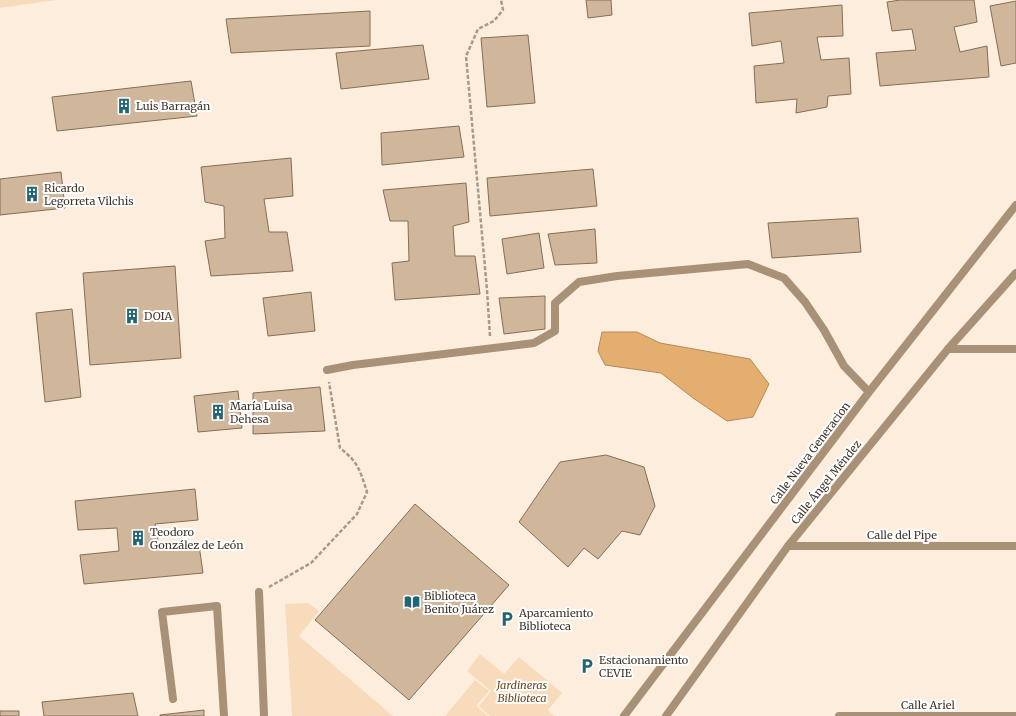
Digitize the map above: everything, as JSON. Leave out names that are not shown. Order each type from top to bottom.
[{"type":"street","name":"Calle Nueva Generacion","points":[[624,716],[869,392],[1016,205]]},
{"type":"street","points":[[327,370],[353,365],[534,343],[554,331],[555,303],[579,282],[617,276],[748,264],[784,278],[805,302],[824,330],[844,366],[869,392]]},
{"type":"street","name":"Calle Ángel Méndez","points":[[666,716],[788,546],[948,349],[1016,273]]},
{"type":"street","points":[[948,349],[1016,349]]},
{"type":"street","name":"Calle del Pipe","points":[[788,546],[1016,546]]},
{"type":"street","points":[[259,592],[264,716]]},
{"type":"street","points":[[173,700],[162,612],[217,606],[224,716]]},
{"type":"street","name":"Calle Ariel","points":[[839,716],[1016,716]]},
{"type":"path","points":[[490,349],[486,282],[466,56],[478,29],[494,21],[503,10],[501,0]]},
{"type":"path","points":[[259,592],[311,563],[356,514],[367,492],[360,471],[352,458],[340,448],[327,370]]},
{"type":"green space","points":[[0,0],[56,0],[0,8]]},
{"type":"green space","points":[[308,603],[319,611],[299,636],[393,716],[292,716],[285,604]]},
{"type":"green space","name":"Jardineras Biblioteca","points":[[480,654],[504,674],[519,657],[562,693],[548,710],[554,716],[490,716],[479,706],[491,691],[467,671]]},
{"type":"green space","points":[[475,680],[489,691],[476,706],[488,716],[445,716]]},
{"type":"shaded area","points":[[602,332],[637,332],[660,343],[750,359],[769,384],[753,417],[727,421],[693,398],[661,373],[605,365],[598,351]]},
{"type":"building","points":[[586,0],[611,0],[612,15],[588,18]]},
{"type":"building","points":[[900,0],[974,0],[977,22],[954,27],[960,52],[987,46],[989,77],[880,86],[876,53],[916,50],[912,29],[892,31],[887,2]]},
{"type":"building","points":[[1016,1],[1016,63],[1001,66],[990,6]]},
{"type":"building","points":[[842,5],[843,36],[817,37],[821,60],[849,58],[851,94],[828,96],[827,107],[796,113],[797,99],[756,103],[754,66],[784,63],[781,41],[752,46],[749,13]]},
{"type":"building","points":[[370,11],[370,46],[231,53],[226,19]]},
{"type":"building","points":[[528,35],[535,103],[487,107],[481,38]]},
{"type":"building","points":[[423,45],[429,79],[341,89],[336,53]]},
{"type":"building","name":"Luis Barragán","points":[[191,81],[197,116],[57,131],[52,97]]},
{"type":"building","points":[[459,126],[464,157],[382,165],[381,133]]},
{"type":"building","points":[[291,158],[293,196],[264,199],[269,232],[287,232],[293,271],[211,276],[205,241],[225,238],[224,206],[205,202],[201,167]]},
{"type":"building","points":[[593,169],[597,206],[490,216],[487,178]]},
{"type":"building","name":"Ricardo Legorreta Vilchis","points":[[61,172],[65,208],[0,215],[0,179]]},
{"type":"building","points":[[466,183],[469,222],[453,226],[455,256],[475,256],[480,294],[395,300],[392,263],[409,261],[408,221],[390,221],[383,190]]},
{"type":"building","points":[[858,218],[861,252],[772,258],[768,223]]},
{"type":"building","points":[[595,229],[597,263],[555,265],[548,234]]},
{"type":"building","points":[[539,233],[544,268],[507,274],[502,239]]},
{"type":"building","name":"DOIA","points":[[175,266],[181,358],[90,365],[83,273]]},
{"type":"building","points":[[311,292],[315,331],[268,336],[263,298]]},
{"type":"building","points":[[545,296],[545,329],[504,334],[499,298]]},
{"type":"building","points":[[72,309],[81,397],[45,402],[36,313]]},
{"type":"building","points":[[320,387],[325,431],[253,434],[253,393]]},
{"type":"building","name":"María Luisa Dehesa","points":[[238,391],[242,428],[198,432],[194,396]]},
{"type":"building","points":[[606,455],[644,467],[655,506],[640,535],[622,531],[598,559],[584,548],[568,567],[519,522],[560,462]]},
{"type":"building","name":"Teodoro González de León","points":[[195,489],[198,520],[155,524],[159,546],[199,545],[203,573],[84,584],[80,555],[119,551],[117,528],[78,530],[75,501]]},
{"type":"building","name":"Biblioteca Benito Juárez","points":[[415,504],[509,585],[409,700],[315,620]]},
{"type":"building","points":[[133,693],[138,716],[44,716],[42,702]]},
{"type":"building","points":[[204,710],[204,716],[160,716],[160,715]]},
{"type":"building","points":[[0,711],[19,711],[19,716],[0,716]]},
{"type":"place","name":"Luis Barragán","points":[[124,106]]},
{"type":"place","name":"Ricardo Legorreta Vilchis","points":[[32,194]]},
{"type":"place","name":"DOIA","points":[[132,316]]},
{"type":"place","name":"María Luisa Dehesa","points":[[218,412]]},
{"type":"place","name":"Teodoro González de León","points":[[138,538]]},
{"type":"place","name":"Biblioteca Benito Juárez","points":[[412,602]]},
{"type":"place","name":"Aparcamiento Biblioteca","points":[[507,619]]},
{"type":"place","name":"Estacionamiento CEVIE","points":[[587,666]]}]
